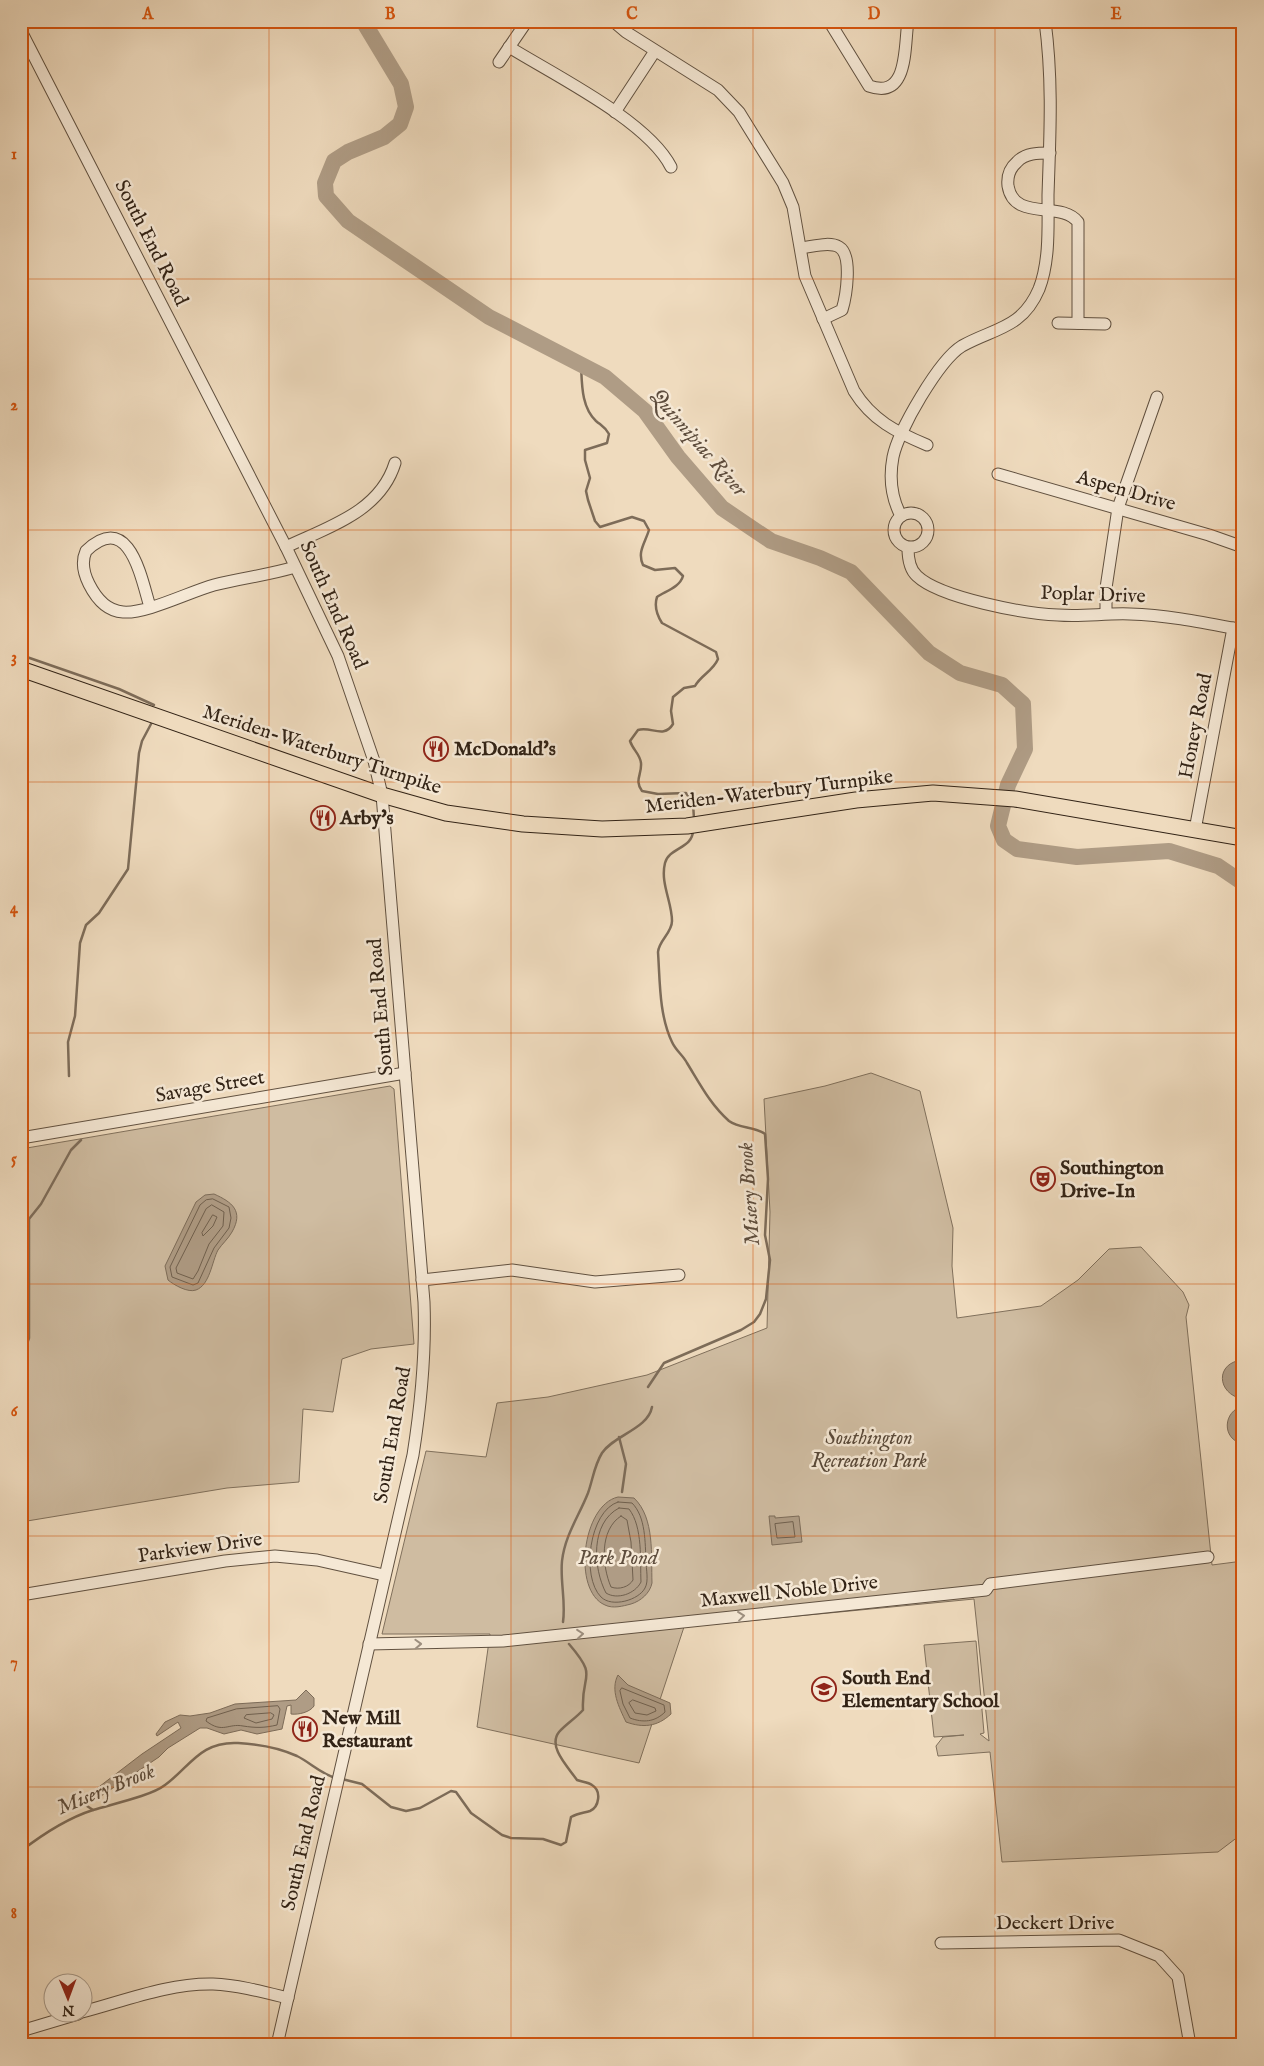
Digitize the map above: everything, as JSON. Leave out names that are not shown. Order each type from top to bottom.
[{"type":"main road","name":"Meriden-Waterbury Turnpike","points":[[21,669],[382,795],[446,812],[534,825],[602,830],[693,825],[887,795],[934,793],[995,796],[1243,838]]},
{"type":"street","points":[[500,62],[527,21]]},
{"type":"street","points":[[613,21],[626,32],[718,90],[738,112],[786,191],[793,207],[805,276],[854,391],[861,403],[879,422],[927,445]]},
{"type":"street","points":[[829,21],[869,86],[880,90],[888,89],[896,84],[901,72],[908,21]]},
{"type":"street","points":[[901,516],[891,491],[893,454],[925,388],[938,368],[962,346],[1006,327],[1020,318],[1038,290],[1043,276],[1048,210],[1052,85],[1045,21]]},
{"type":"street","name":"South End Road","points":[[21,32],[286,547],[338,656],[374,761],[382,795],[422,1280],[425,1346],[423,1396],[413,1455],[277,2045]]},
{"type":"street","points":[[509,47],[640,129],[665,155],[671,167]]},
{"type":"street","points":[[615,112],[655,51]]},
{"type":"street","points":[[1050,153],[1033,154],[1017,162],[1008,176],[1010,193],[1016,201],[1025,207],[1066,212],[1078,222],[1078,323]]},
{"type":"street","points":[[801,248],[833,245],[840,247],[845,253],[848,262],[842,310],[823,319]]},
{"type":"street","points":[[1058,323],[1105,324]]},
{"type":"street","points":[[1106,613],[1106,588],[1118,508],[1157,397]]},
{"type":"street","points":[[286,547],[358,513],[386,486],[395,463]]},
{"type":"street","name":"Aspen Drive","points":[[998,474],[1118,508],[1243,547]]},
{"type":"street","points":[[907,513],[921,516],[928,527],[928,534],[921,545],[908,548],[900,544],[895,538],[893,530],[895,522],[901,516],[907,513]]},
{"type":"street","points":[[150,607],[138,566],[125,543],[119,540],[107,539],[99,541],[86,551],[83,565],[86,578],[93,592],[102,603],[112,610],[123,612],[150,607],[236,579],[276,573],[295,567]]},
{"type":"street","name":"Poplar Drive","points":[[908,548],[911,568],[916,575],[941,589],[976,601],[1059,616],[1106,613],[1158,616],[1238,629]]},
{"type":"street","name":"Honey Road","points":[[1195,830],[1238,629]]},
{"type":"street","name":"Savage Street","points":[[21,1138],[406,1073]]},
{"type":"street","points":[[422,1280],[512,1270],[595,1282],[679,1275]]},
{"type":"street","name":"Parkview Drive","points":[[21,1595],[225,1561],[275,1556],[317,1560],[384,1575]]},
{"type":"street","name":"Maxwell Noble Drive","points":[[369,1644],[503,1641],[986,1590],[990,1584],[1208,1557]]},
{"type":"street","name":"Deckert Drive","points":[[941,1943],[1119,1940],[1159,1956],[1178,1977],[1190,2045]]},
{"type":"street","points":[[92,2009],[174,1988],[198,1985],[233,1987],[288,1998]]},
{"type":"street","points":[[21,2031],[44,2024]]},
{"type":"green space","name":"Southington Recreation Park","points":[[871,1073],[920,1091],[953,1228],[952,1266],[957,1318],[1041,1306],[1078,1280],[1109,1249],[1141,1247],[1183,1292],[1189,1305],[1186,1317],[1212,1565],[1243,1561],[1243,1833],[1218,1852],[1002,1862],[990,1752],[938,1756],[936,1746],[943,1737],[964,1735],[934,1737],[924,1645],[976,1641],[984,1733],[980,1734],[989,1741],[974,1599],[684,1627],[639,1763],[477,1727],[490,1634],[382,1634],[426,1451],[486,1457],[497,1403],[548,1397],[647,1375],[767,1328],[770,1212],[764,1099],[825,1086]]},
{"type":"green space","points":[[390,1086],[394,1089],[414,1344],[371,1349],[342,1359],[333,1412],[303,1409],[299,1482],[227,1488],[21,1522],[21,1149]]},
{"type":"water","points":[[214,1194],[226,1200],[234,1208],[237,1218],[235,1225],[218,1250],[205,1283],[193,1291],[185,1289],[168,1280],[165,1266],[196,1202],[205,1195]]},
{"type":"water","points":[[1243,1360],[1243,1399],[1234,1396],[1228,1391],[1222,1378],[1227,1366]]},
{"type":"water","points":[[1243,1406],[1243,1444],[1231,1437],[1227,1425],[1231,1413]]},
{"type":"water","name":"Park Pond","points":[[618,1497],[634,1498],[646,1516],[650,1538],[652,1583],[647,1593],[638,1601],[615,1607],[605,1605],[595,1597],[588,1583],[585,1567],[589,1531],[596,1515],[606,1503]]},
{"type":"water","points":[[769,1516],[775,1516],[775,1518],[799,1516],[802,1542],[772,1545]]},
{"type":"water","points":[[618,1675],[628,1685],[670,1703],[671,1714],[660,1722],[650,1725],[644,1726],[626,1722],[615,1693]]},
{"type":"water","points":[[306,1690],[314,1698],[314,1706],[307,1711],[291,1714],[291,1705],[287,1706],[282,1729],[257,1734],[241,1730],[224,1734],[207,1728],[200,1728],[168,1748],[159,1757],[95,1800],[87,1801],[87,1796],[142,1754],[181,1728],[178,1722],[157,1736],[156,1734],[165,1722],[180,1715],[190,1716],[210,1713],[235,1704],[296,1700]]},
{"type":"waterway","name":"Quinnipiac River","points":[[363,21],[401,84],[406,107],[400,124],[384,137],[348,152],[334,161],[325,183],[326,196],[348,221],[489,317],[605,377],[645,411],[678,457],[722,508],[771,541],[820,558],[851,572],[929,653],[960,673],[1002,685],[1023,704],[1025,749],[1008,785],[998,826],[1004,840],[1017,849],[1077,857],[1169,851],[1218,866],[1243,883]]},
{"type":"waterway","name":"Misery Brook","points":[[581,365],[582,387],[587,409],[609,434],[607,443],[585,450],[585,460],[590,478],[586,491],[595,521],[600,527],[632,517],[644,521],[649,530],[641,552],[643,565],[655,570],[675,568],[683,576],[676,586],[657,597],[656,607],[660,620],[662,623],[716,652],[718,659],[695,686],[684,688],[673,697],[671,711],[673,724],[666,731],[638,730],[630,741],[640,760],[641,767],[638,780],[642,791],[658,794],[686,793],[693,803],[694,819]]},
{"type":"waterway","points":[[21,655],[119,689],[154,705]]},
{"type":"waterway","points":[[69,1076],[68,1042],[75,1016],[80,943],[86,925],[99,913],[128,869],[139,753],[142,741],[151,724]]},
{"type":"waterway","name":"Misery Brook","points":[[648,1387],[664,1363],[741,1330],[754,1322],[760,1314],[766,1299],[770,1260],[765,1235],[768,1179],[765,1134],[761,1131],[733,1124],[716,1108],[674,1045],[668,1032],[662,1009],[658,952],[672,921],[664,878],[665,863],[671,854],[689,841],[693,830]]},
{"type":"waterway","points":[[21,1361],[29,1338],[29,1219],[41,1204],[71,1150],[81,1140]]},
{"type":"waterway","name":"Misery Brook","points":[[563,1622],[562,1561],[569,1534],[588,1493],[597,1463],[607,1447],[644,1421],[652,1407]]},
{"type":"waterway","points":[[619,1437],[626,1464],[622,1492]]},
{"type":"waterway","name":"Misery Brook","points":[[342,1779],[362,1784],[391,1807],[406,1811],[420,1808],[451,1791],[456,1792],[471,1813],[502,1835],[511,1838],[543,1839],[561,1845],[566,1842],[571,1817],[590,1811],[596,1806],[598,1799],[595,1788],[589,1783],[577,1780],[557,1751],[556,1738],[559,1732],[583,1710],[586,1670],[584,1664],[569,1644]]},
{"type":"waterway","name":"Misery Brook","points":[[21,1851],[74,1817],[159,1789],[174,1778],[197,1756],[214,1746],[225,1743],[253,1744],[283,1751],[297,1756],[336,1778]]},
{"type":"waterway","points":[[87,1801],[87,1806],[93,1810]]},
{"type":"place","name":"McDonald's","points":[[436,749]]},
{"type":"place","name":"Arby's","points":[[323,818]]},
{"type":"place","name":"Southington Drive-In","points":[[1043,1179]]},
{"type":"place","name":"South End Elementary School","points":[[824,1689]]},
{"type":"place","name":"New Mill Restaurant","points":[[305,1729]]}]
